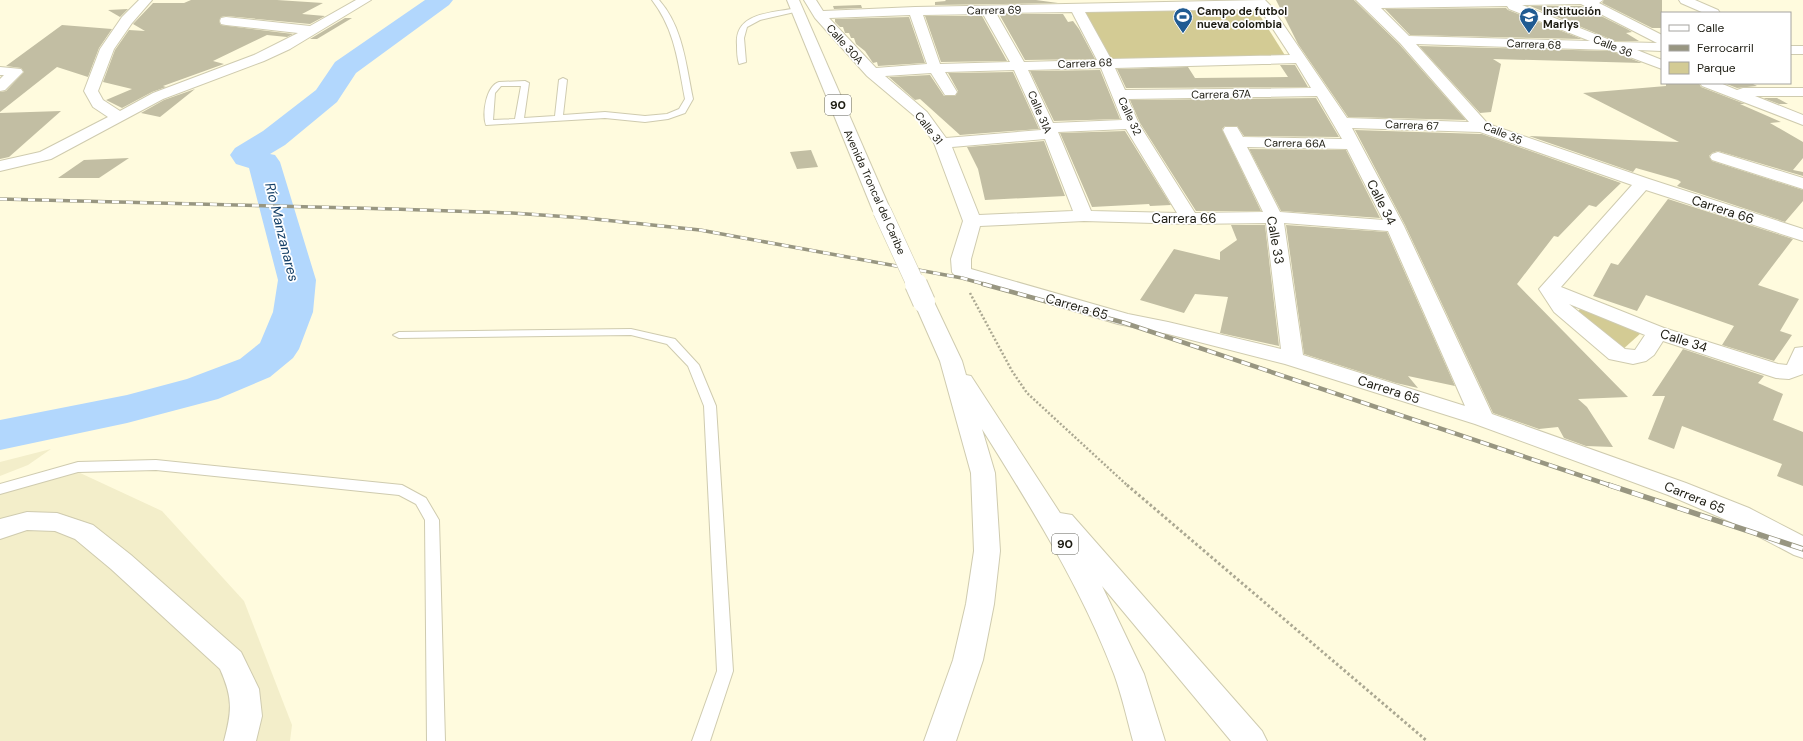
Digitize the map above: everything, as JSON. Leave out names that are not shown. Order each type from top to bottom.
[{"type":"main road","points":[[119,117],[98,104],[92,98],[91,91],[107,49],[127,20],[146,0]]},
{"type":"main road","points":[[0,166],[45,156],[76,141],[158,96],[259,58],[286,46],[309,30],[365,0]]},
{"type":"main road","name":"Calle 30A","points":[[810,0],[819,15],[872,73]]},
{"type":"main road","points":[[1366,3],[1588,0],[1661,39]]},
{"type":"main road","points":[[1685,0],[1712,12]]},
{"type":"main road","name":"Calle 36","points":[[1502,2],[1661,65]]},
{"type":"main road","name":"Carrera 69","points":[[819,15],[915,11],[1077,9],[1146,4],[1260,3]]},
{"type":"main road","name":"Calle 34","points":[[1260,3],[1342,123],[1395,226],[1483,419]]},
{"type":"main road","name":"Calle 35","points":[[1366,3],[1405,40],[1482,127],[1643,183]]},
{"type":"main road","name":"Avenida Troncal del Caribe","points":[[795,5],[882,211],[951,362],[983,474],[987,551],[980,604],[968,660],[940,741]]},
{"type":"main road","name":"Calle 32","points":[[1077,9],[1106,63],[1131,124],[1189,219]]},
{"type":"main road","points":[[915,11],[935,68],[950,92]]},
{"type":"main road","name":"Calle 31A","points":[[988,11],[1020,65],[1084,216]]},
{"type":"main road","points":[[226,21],[309,30]]},
{"type":"main road","name":"Carrera 68","points":[[1405,40],[1614,47],[1661,47]]},
{"type":"main road","name":"Carrera 68","points":[[872,73],[935,68],[1020,65],[1298,59]]},
{"type":"main road","points":[[0,71],[16,72],[0,87]]},
{"type":"main road","name":"Calle 31","points":[[872,73],[922,115],[942,143],[972,221]]},
{"type":"main road","points":[[1710,84],[1803,120]]},
{"type":"main road","name":"Carrera 67A","points":[[1120,95],[1321,92]]},
{"type":"main road","points":[[1730,92],[1803,92]]},
{"type":"main road","name":"Carrera 67","points":[[1342,123],[1482,127]]},
{"type":"main road","points":[[942,143],[1049,131],[1131,124]]},
{"type":"main road","name":"Carrera 66A","points":[[1234,136],[1352,144]]},
{"type":"main road","name":"Calle 33","points":[[1234,136],[1274,217],[1294,359]]},
{"type":"main road","points":[[1718,158],[1803,184]]},
{"type":"main road","points":[[1643,183],[1549,289],[1561,308],[1617,354],[1638,358],[1644,355],[1656,332]]},
{"type":"main road","name":"Carrera 66","points":[[1643,183],[1803,235]]},
{"type":"main road","name":"Carrera 66","points":[[972,221],[1084,216],[1189,219],[1274,217],[1395,226]]},
{"type":"main road","points":[[965,282],[961,259],[972,221]]},
{"type":"main road","name":"Carrera 65","points":[[965,282],[1125,320],[1168,328],[1294,359],[1483,419],[1677,489],[1740,515],[1803,548]]},
{"type":"main road","name":"Calle 34","points":[[1549,289],[1656,332],[1776,371],[1789,372],[1800,361]]},
{"type":"main road","name":"Avenida Troncal del Caribe","points":[[951,362],[1029,483],[1087,583],[1129,675],[1149,741]]},
{"type":"main road","points":[[1029,483],[1252,741]]},
{"type":"main road","points":[[0,529],[27,521],[58,522],[84,532],[121,562],[231,661],[244,689],[246,716],[240,741]]},
{"type":"lane","points":[[519,121],[525,83],[499,84],[491,93],[489,123],[519,121],[559,118],[605,115],[632,119],[645,119],[668,116],[682,111],[689,99],[681,60],[671,24],[660,5],[655,0]]},
{"type":"lane","points":[[742,62],[741,30],[746,23],[795,5]]},
{"type":"lane","points":[[559,118],[563,80]]},
{"type":"lane","points":[[400,335],[631,332],[670,341],[693,365],[710,406],[724,672],[701,741]]},
{"type":"lane","points":[[0,489],[78,466],[156,465],[402,490],[421,501],[432,520],[436,741]]},
{"type":"path","points":[[965,282],[1012,371],[1028,393],[1134,492],[1427,741]]},
{"type":"shaded area","points":[[51,449],[28,465],[0,476],[0,462]]},
{"type":"shaded area","points":[[78,472],[162,511],[244,601],[292,725],[290,741],[0,741],[0,493]]},
{"type":"green space","name":"Campo de futbol nueva colombia","points":[[1254,6],[1286,57],[1109,60],[1084,10]]},
{"type":"green space","points":[[1580,309],[1641,333],[1621,351],[1576,314]]},
{"type":"building","points":[[191,0],[277,0],[323,3],[302,14],[325,16],[310,24],[226,16],[221,17],[219,21],[221,25],[293,34],[287,37],[267,35],[213,61],[224,64],[163,86],[166,87],[152,92],[122,108],[106,100],[132,89],[103,82],[115,50],[129,30],[145,31],[133,24],[153,3],[184,3]]},
{"type":"building","points":[[945,0],[1036,0],[1058,3],[935,5],[935,2],[946,1]]},
{"type":"building","points":[[1276,0],[1354,0],[1399,44],[1466,120],[1348,117],[1298,44]]},
{"type":"building","points":[[1604,0],[1662,0],[1661,28],[1652,28],[1602,3]]},
{"type":"building","points":[[861,5],[862,8],[834,9],[833,6]]},
{"type":"building","points":[[1530,6],[1581,6],[1632,32],[1626,33],[1639,41],[1615,41]]},
{"type":"building","points":[[1506,8],[1582,39],[1410,35],[1385,9]]},
{"type":"building","points":[[128,9],[120,17],[108,10]]},
{"type":"building","points":[[999,14],[1063,14],[1068,22],[1073,21],[1079,29],[1095,59],[1025,60]]},
{"type":"building","points":[[925,16],[982,16],[1007,61],[941,62]]},
{"type":"building","points":[[909,17],[925,63],[878,66],[877,62],[873,63],[865,51],[856,44],[854,38],[851,38],[849,33],[845,33],[843,27],[840,27],[835,22],[835,19]]},
{"type":"building","points":[[345,18],[352,18],[317,39],[310,39]]},
{"type":"building","points":[[62,25],[112,29],[99,48],[88,77],[57,67],[0,112],[0,92],[6,91],[24,72],[21,68],[6,66]]},
{"type":"building","points":[[1419,46],[1611,51],[1642,63],[1493,59],[1501,64],[1491,112],[1480,113]]},
{"type":"building","points":[[1280,65],[1295,65],[1308,87],[1126,88],[1117,69],[1188,67],[1195,78],[1288,77]]},
{"type":"building","points":[[1100,70],[1120,119],[1054,121],[1030,71]]},
{"type":"building","points":[[1013,72],[1039,129],[960,135],[920,99],[915,100],[889,77],[930,75],[944,96],[955,96],[958,91],[948,73]]},
{"type":"building","points":[[1666,84],[1700,84],[1701,87],[1745,104],[1740,104],[1781,122],[1770,123],[1803,142],[1803,158],[1793,170],[1803,172],[1803,176],[1718,151],[1709,156],[1712,161],[1803,190],[1803,201],[1785,222],[1677,186],[1681,182],[1678,180],[1636,168],[1633,172],[1529,136],[1679,142],[1583,93],[1666,86]]},
{"type":"building","points":[[1727,84],[1753,84],[1757,86],[1737,88]]},
{"type":"building","points":[[195,89],[160,117],[141,113],[164,100]]},
{"type":"building","points":[[1316,98],[1339,137],[1244,136],[1237,126],[1225,126],[1222,129],[1261,211],[1196,211],[1140,123],[1130,100]]},
{"type":"building","points":[[1763,98],[1777,98],[1788,104],[1779,104]]},
{"type":"building","points":[[61,111],[9,157],[0,159],[0,113]]},
{"type":"building","points":[[1355,130],[1482,134],[1621,183],[1596,207],[1589,205],[1558,237],[1554,236],[1517,284],[1628,397],[1578,399],[1587,407],[1613,447],[1586,446],[1564,438],[1558,427],[1539,429],[1493,413],[1405,225]]},
{"type":"building","points":[[1125,131],[1171,205],[1150,206],[1149,204],[1092,207],[1060,133]]},
{"type":"building","points":[[1044,141],[1065,196],[985,200],[978,169],[967,147]]},
{"type":"building","points":[[1249,149],[1346,150],[1380,218],[1281,211]]},
{"type":"building","points":[[811,150],[818,167],[797,169],[790,152]]},
{"type":"building","points":[[129,158],[99,178],[58,178],[84,160]]},
{"type":"building","points":[[1668,199],[1793,239],[1758,285],[1799,299],[1780,331],[1792,335],[1774,361],[1722,345],[1734,326],[1646,295],[1637,311],[1593,296],[1611,263],[1618,265]]},
{"type":"building","points":[[1231,225],[1265,225],[1279,346],[1220,333],[1228,297],[1195,294],[1184,313],[1140,300],[1174,249],[1220,260],[1220,252],[1237,240]]},
{"type":"building","points":[[1286,225],[1387,232],[1455,386],[1408,376],[1418,388],[1396,383],[1304,354]]},
{"type":"building","points":[[1683,349],[1764,376],[1758,383],[1783,394],[1773,420],[1803,432],[1803,486],[1777,476],[1782,464],[1682,426],[1674,449],[1648,439],[1665,396],[1652,396]]},
{"type":"waterway","name":"Río Manzanares","points":[[0,435],[127,409],[202,389],[255,368],[278,349],[293,312],[297,280],[264,162],[247,157],[246,155],[274,138],[327,96],[345,68],[371,48],[441,0]]},
{"type":"railway","points":[[0,199],[393,209],[512,213],[585,218],[700,230],[962,278],[987,285]]},
{"type":"railway","points":[[983,284],[1125,323],[1610,485]]},
{"type":"railway","points":[[1610,485],[1803,549]]},
{"type":"place","name":"Campo de futbol nueva colombia","points":[[1183,34]]},
{"type":"place","name":"Institución Marlys","points":[[1529,34]]}]
